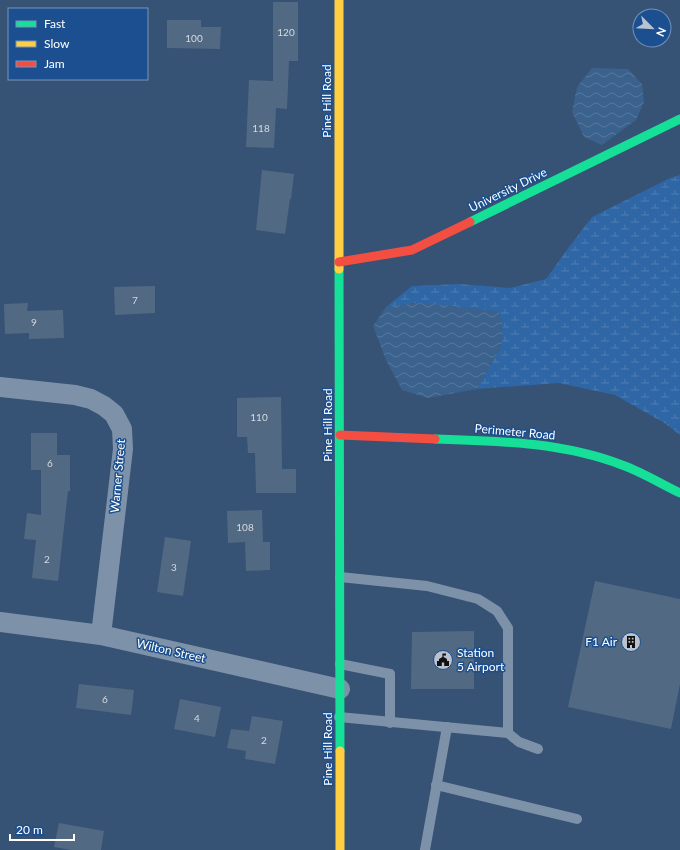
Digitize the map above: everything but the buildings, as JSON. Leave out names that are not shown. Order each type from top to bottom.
[{"type":"street","name":"Pine Hill Road","points":[[339,0],[340,850]]},
{"type":"street","name":"University Drive","points":[[339,262],[412,250],[680,119]]},
{"type":"street","name":"Warner Street","points":[[0,387],[75,395],[91,399],[104,406],[114,414],[122,429],[123,449],[101,635]]},
{"type":"street","name":"Perimeter Road","points":[[340,435],[510,442],[555,447],[595,456],[623,465],[680,493]]},
{"type":"street","name":"Wilton Street","points":[[0,622],[101,635],[340,689]]},
{"type":"lane","points":[[340,577],[427,586],[478,598],[497,611],[508,628],[508,733]]},
{"type":"lane","points":[[340,664],[390,674],[390,722]]},
{"type":"lane","points":[[339,717],[508,733],[519,742],[538,749]]},
{"type":"lane","points":[[425,850],[447,727]]},
{"type":"lane","points":[[436,785],[577,820]]},
{"type":"green space","points":[[680,175],[680,435],[666,424],[615,395],[559,383],[477,389],[502,345],[417,303],[386,307],[412,286],[460,284],[510,288],[546,279],[592,217],[670,178]]},
{"type":"water","points":[[592,68],[628,69],[642,84],[644,102],[636,120],[602,145],[584,137],[572,112],[577,87]]},
{"type":"water","points":[[417,303],[499,312],[503,328],[502,345],[477,389],[428,398],[402,390],[386,360],[373,326],[386,307]]},
{"type":"traffic: fast","points":[[470,222],[680,119]]},
{"type":"traffic: fast","points":[[339,269],[340,751]]},
{"type":"traffic: fast","points":[[435,439],[530,444],[553,447],[599,457],[629,468],[680,493]]},
{"type":"traffic: slow","points":[[339,0],[339,269]]},
{"type":"traffic: slow","points":[[340,751],[340,850]]},
{"type":"traffic: jam","points":[[339,262],[412,250],[470,222]]},
{"type":"traffic: jam","points":[[340,435],[435,439]]},
{"type":"place","name":"F1 Air","points":[[631,642]]},
{"type":"place","name":"Station 5 Airport","points":[[443,660]]}]
